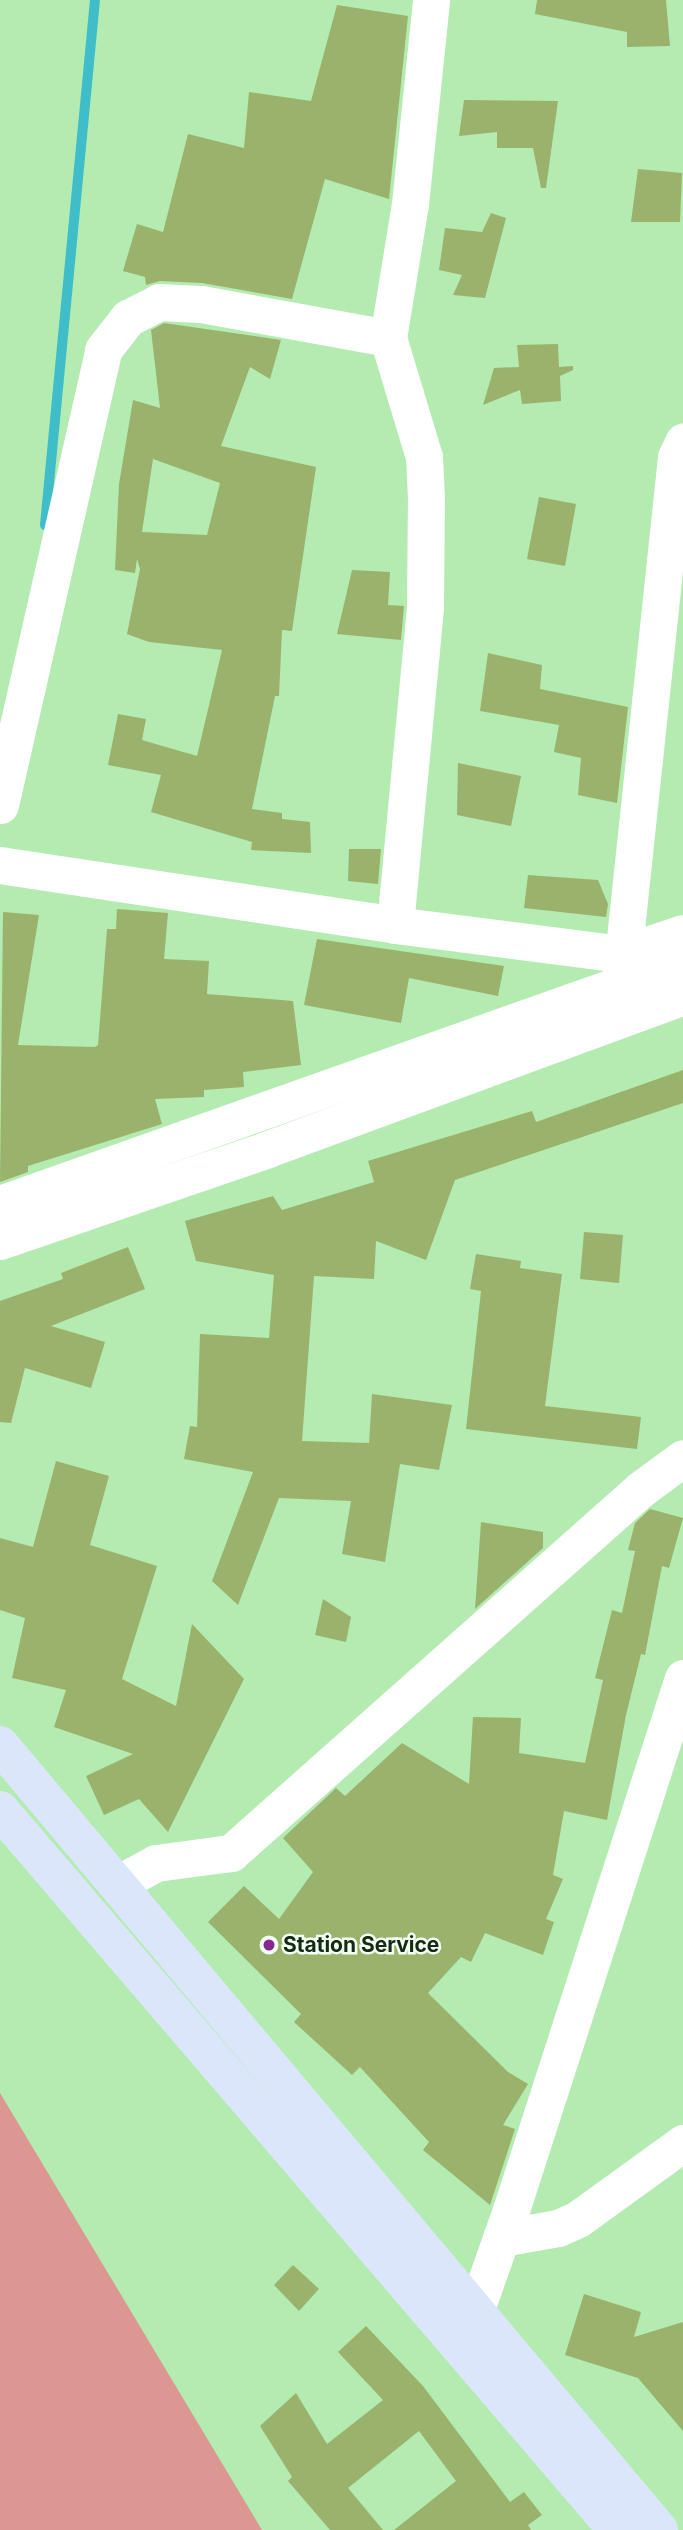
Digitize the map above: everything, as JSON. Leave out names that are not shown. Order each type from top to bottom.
[{"type":"main road","points":[[0,1745],[119,1883],[462,2322],[617,2530]]},
{"type":"main road","points":[[0,1810],[462,2322],[659,2530]]},
{"type":"street","points":[[395,925],[425,607],[426,498],[424,457],[388,338],[410,204],[431,0]]},
{"type":"street","points":[[0,805],[103,349],[128,318],[159,302],[201,304],[388,338]]},
{"type":"street","points":[[621,969],[676,457],[683,442]]},
{"type":"street","points":[[0,865],[395,925],[621,969],[683,962]]},
{"type":"street","points":[[0,1204],[621,969],[683,933]]},
{"type":"street","points":[[0,1241],[268,1149],[683,996]]},
{"type":"street","points":[[119,1883],[156,1863],[231,1853],[641,1489],[683,1458]]},
{"type":"street","points":[[462,2322],[501,2238],[683,1678]]},
{"type":"street","points":[[501,2238],[558,2228],[578,2219],[683,2143]]},
{"type":"shaded area","points":[[0,2093],[262,2530],[0,2530]]},
{"type":"building","points":[[537,0],[666,0],[670,46],[627,47],[627,32],[535,14]]},
{"type":"building","points":[[337,5],[408,16],[389,199],[325,179],[292,299],[202,283],[160,281],[146,285],[145,277],[123,271],[137,224],[163,232],[188,134],[244,148],[249,92],[311,101]]},
{"type":"building","points":[[464,100],[558,101],[546,188],[541,188],[533,148],[497,148],[497,132],[459,136]]},
{"type":"building","points":[[638,169],[682,173],[680,222],[631,222]]},
{"type":"building","points":[[491,213],[506,218],[485,298],[453,295],[462,275],[439,270],[445,228],[482,232]]},
{"type":"building","points":[[164,323],[281,340],[270,379],[250,367],[221,446],[316,467],[292,631],[282,630],[279,696],[275,696],[252,809],[282,813],[282,819],[310,822],[311,853],[251,850],[252,842],[151,812],[161,775],[108,765],[118,714],[146,719],[142,740],[197,756],[222,650],[149,642],[127,634],[140,569],[137,559],[135,573],[115,570],[119,484],[133,400],[160,408],[151,330]],"holes":[[[153,459],[220,483],[207,535],[142,532]]]},
{"type":"building","points":[[558,344],[559,367],[573,366],[573,370],[560,376],[561,401],[522,404],[520,390],[483,405],[494,368],[519,367],[517,345]]},
{"type":"building","points":[[539,497],[576,504],[565,566],[527,559]]},
{"type":"building","points":[[352,570],[390,572],[388,605],[404,606],[401,640],[337,634]]},
{"type":"building","points":[[488,653],[542,665],[540,689],[628,707],[617,803],[578,795],[581,758],[554,752],[559,725],[480,711]]},
{"type":"building","points":[[458,763],[521,776],[511,826],[457,815]]},
{"type":"building","points":[[349,849],[381,849],[378,884],[348,881]]},
{"type":"building","points":[[528,875],[598,880],[608,904],[606,917],[524,908]]},
{"type":"building","points":[[117,909],[168,913],[164,959],[209,961],[207,994],[293,1001],[301,1065],[243,1072],[244,1087],[204,1090],[204,1097],[155,1099],[162,1124],[28,1166],[28,1172],[0,1182],[3,912],[39,915],[18,1045],[95,1047],[98,1045],[107,929],[116,929]]},
{"type":"building","points":[[317,939],[504,966],[498,996],[409,978],[401,1023],[304,1005]]},
{"type":"building","points":[[683,1070],[683,1103],[455,1180],[426,1260],[376,1241],[374,1279],[314,1276],[302,1441],[369,1443],[372,1394],[452,1405],[439,1470],[400,1464],[385,1562],[342,1554],[351,1501],[279,1498],[238,1605],[212,1581],[253,1472],[184,1459],[190,1426],[197,1427],[200,1334],[269,1338],[274,1275],[196,1261],[185,1221],[273,1196],[282,1210],[374,1182],[368,1161],[532,1111],[536,1122]]},
{"type":"building","points":[[584,1232],[623,1235],[619,1283],[580,1279]]},
{"type":"building","points":[[128,1247],[145,1289],[51,1326],[105,1342],[91,1388],[25,1368],[11,1423],[0,1422],[0,1301],[63,1279],[61,1273]]},
{"type":"building","points":[[476,1254],[521,1261],[520,1268],[562,1274],[545,1406],[641,1417],[637,1449],[466,1429],[481,1291],[470,1289]]},
{"type":"building","points":[[56,1461],[109,1476],[90,1545],[157,1566],[122,1679],[176,1706],[192,1624],[244,1679],[168,1832],[139,1799],[104,1815],[86,1776],[133,1754],[54,1727],[66,1690],[12,1678],[25,1618],[0,1610],[0,1538],[33,1547]]},
{"type":"building","points":[[650,1509],[683,1518],[669,1568],[662,1566],[645,1655],[641,1654],[626,1715],[607,1820],[564,1811],[553,1875],[563,1879],[546,1919],[554,1922],[543,1955],[485,1933],[471,1962],[461,1957],[428,1993],[508,2072],[528,2084],[503,2125],[515,2129],[490,2205],[423,2150],[429,2142],[360,2067],[352,2075],[294,2022],[301,2014],[208,1922],[244,1886],[279,1919],[313,1872],[283,1838],[336,1788],[345,1796],[402,1743],[469,1784],[473,1717],[521,1718],[519,1753],[585,1763],[603,1680],[595,1678],[612,1610],[622,1613],[635,1551],[628,1550],[635,1523]]},
{"type":"building","points":[[481,1522],[543,1532],[543,1548],[475,1609]]},
{"type":"building","points":[[323,1599],[351,1617],[346,1642],[315,1635]]},
{"type":"building","points":[[293,2265],[319,2289],[299,2311],[274,2285]]},
{"type":"building","points":[[584,2294],[641,2312],[634,2337],[683,2322],[683,2431],[638,2378],[565,2355]]},
{"type":"building","points":[[366,2326],[423,2386],[510,2502],[524,2492],[542,2515],[528,2525],[531,2530],[394,2530],[456,2481],[419,2431],[348,2488],[383,2530],[330,2530],[288,2481],[292,2477],[260,2426],[296,2393],[327,2444],[383,2400],[338,2352]]},
{"type":"waterway","points":[[45,525],[95,0]]},
{"type":"place","name":"Station Service","points":[[269,1945]]}]
